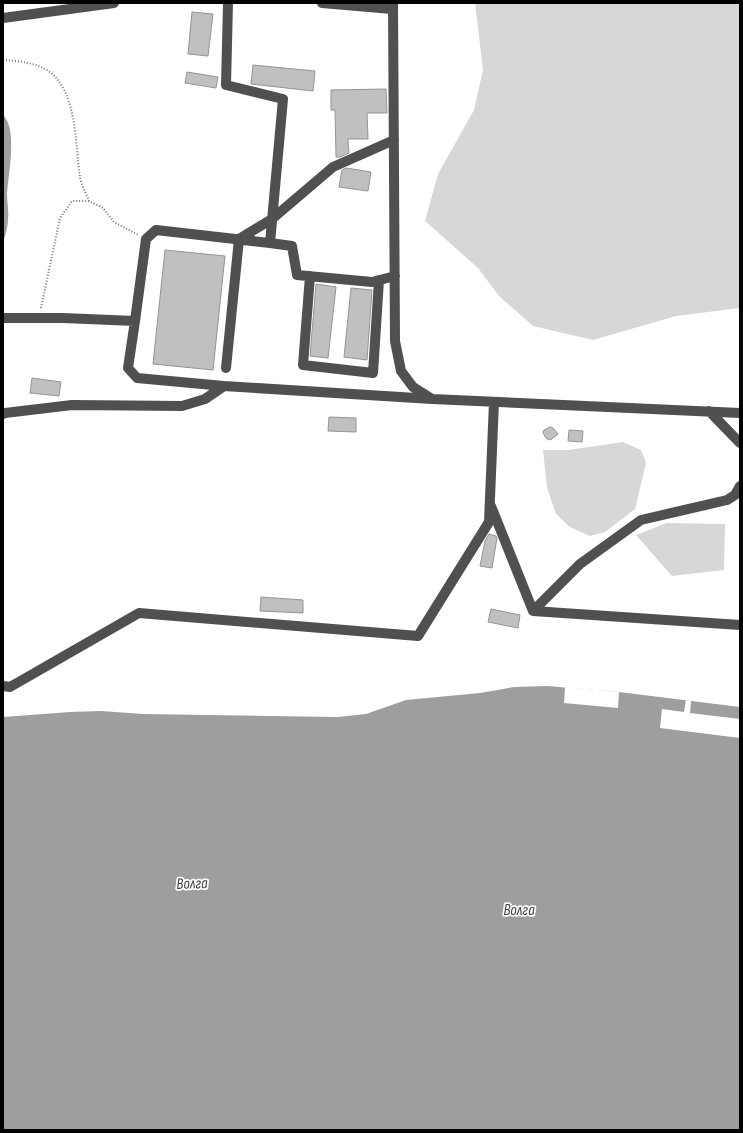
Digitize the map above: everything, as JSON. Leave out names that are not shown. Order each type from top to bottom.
[{"type":"street","points":[[3,18],[114,3]]},
{"type":"street","points":[[228,3],[226,85],[282,99],[270,243]]},
{"type":"street","points":[[322,3],[392,6],[395,341],[401,371],[414,387],[432,399]]},
{"type":"street","points":[[239,239],[272,219],[333,167],[394,140]]},
{"type":"street","points":[[395,276],[372,282],[297,275],[292,246],[156,230],[146,239],[128,368],[137,378],[224,386],[432,399],[740,413]]},
{"type":"street","points":[[226,368],[239,239]]},
{"type":"street","points":[[310,276],[303,365],[372,374],[379,280]]},
{"type":"street","points":[[3,318],[135,321]]},
{"type":"street","points":[[4,413],[72,405],[182,406],[205,399],[224,386]]},
{"type":"street","points":[[3,686],[10,687],[140,613],[418,636],[488,522],[494,402]]},
{"type":"street","points":[[709,411],[740,443]]},
{"type":"street","points":[[533,611],[580,564],[641,520],[727,500],[735,495],[740,486]]},
{"type":"street","points":[[489,502],[533,611]]},
{"type":"street","points":[[533,611],[740,625]]},
{"type":"path","points":[[3,60],[26,62],[44,68],[56,77],[65,90],[72,110],[81,180],[88,201]]},
{"type":"path","points":[[38,318],[60,218],[72,201],[88,201],[103,208],[114,222],[146,239]]},
{"type":"shaded area","points":[[475,3],[740,3],[740,308],[676,316],[593,340],[533,326],[499,296],[478,268],[425,221],[438,174],[474,110],[483,70]]},
{"type":"shaded area","points":[[623,442],[641,450],[646,463],[635,509],[605,532],[590,536],[570,527],[556,514],[547,488],[543,450],[568,450]]},
{"type":"shaded area","points":[[667,523],[725,524],[724,570],[672,576],[636,535]]},
{"type":"water","points":[[3,115],[8,122],[10,131],[11,153],[7,194],[8,222],[3,243]]},
{"type":"water","name":"Волга","points":[[547,686],[619,692],[740,707],[740,1130],[3,1130],[3,717],[101,711],[143,714],[338,717],[366,714],[406,700],[480,693],[514,687]]},
{"type":"pier","points":[[565,687],[619,692],[618,708],[564,703]]},
{"type":"pier","points":[[686,700],[691,701],[690,713],[740,719],[740,738],[660,728],[662,709],[684,712]]},
{"type":"building","points":[[192,12],[213,14],[208,56],[188,54]]},
{"type":"building","points":[[253,65],[315,71],[313,91],[251,84]]},
{"type":"building","points":[[187,72],[218,77],[216,88],[185,83]]},
{"type":"building","points":[[386,89],[387,113],[367,113],[368,139],[348,139],[349,153],[336,157],[335,110],[331,110],[331,90]]},
{"type":"building","points":[[346,168],[371,172],[368,191],[339,187],[342,170]]},
{"type":"building","points":[[165,250],[225,256],[213,370],[153,364]]},
{"type":"building","points":[[316,284],[336,287],[328,358],[310,356]]},
{"type":"building","points":[[351,288],[372,290],[367,360],[344,357]]},
{"type":"building","points":[[32,378],[61,382],[59,396],[30,393]]},
{"type":"building","points":[[329,417],[356,418],[356,432],[328,431]]},
{"type":"building","points":[[550,427],[553,428],[558,434],[549,440],[543,433],[544,430]]},
{"type":"building","points":[[569,430],[583,431],[582,442],[568,441]]},
{"type":"building","points":[[489,534],[496,536],[497,538],[492,568],[480,566],[485,541]]},
{"type":"building","points":[[261,597],[303,600],[303,613],[260,611]]},
{"type":"building","points":[[491,609],[520,615],[518,628],[488,622]]}]
